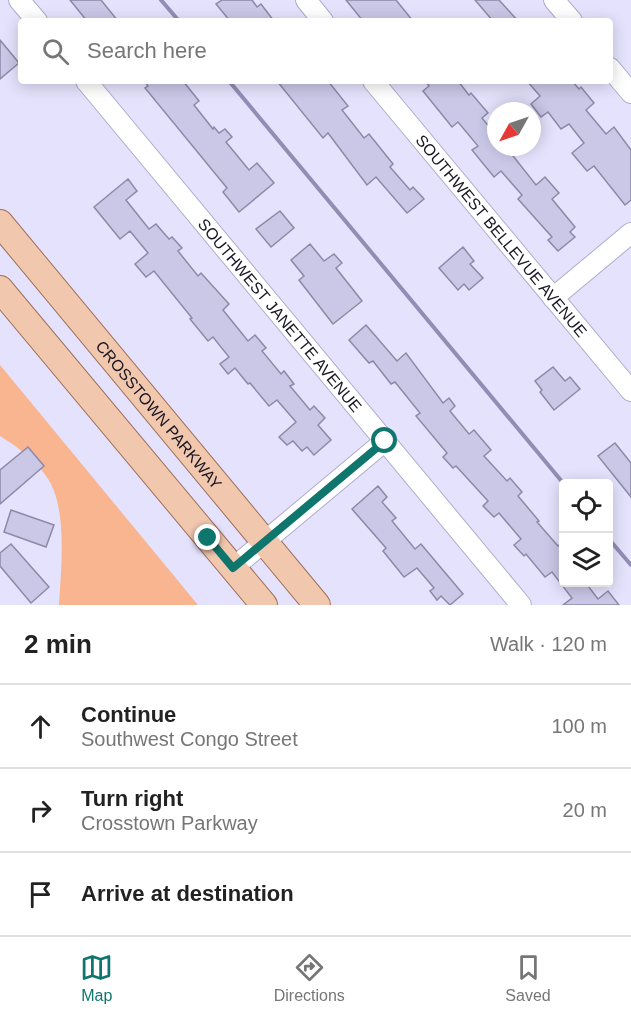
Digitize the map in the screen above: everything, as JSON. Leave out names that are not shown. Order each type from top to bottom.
[{"type":"main road","name":"CROSSTOWN PARKWAY","points":[[0,223],[317,605]]},
{"type":"main road","points":[[0,289],[264,605]]},
{"type":"street","points":[[19,0],[34,18]]},
{"type":"street","points":[[306,0],[321,18]]},
{"type":"street","points":[[554,0],[569,18]]},
{"type":"street","points":[[613,72],[631,93]]},
{"type":"street","name":"SOUTHWEST JANETTE AVENUE","points":[[88,84],[521,605]]},
{"type":"street","name":"SOUTHWEST BELLEVUE AVENUE","points":[[375,84],[631,391]]},
{"type":"street","points":[[552,298],[631,232]]},
{"type":"street","points":[[233,568],[385,441]]},
{"type":"shaded area","points":[[0,365],[198,605],[59,605],[62,543],[56,497],[47,477],[35,463],[0,436]]},
{"type":"building","points":[[70,0],[101,0],[116,18],[85,18]]},
{"type":"building","points":[[222,0],[252,0],[257,7],[261,4],[272,18],[228,18],[216,4]]},
{"type":"building","points":[[346,0],[396,0],[411,18],[361,18]]},
{"type":"building","points":[[475,0],[499,0],[515,18],[490,18]]},
{"type":"building","points":[[0,40],[18,64],[0,79]]},
{"type":"building","points":[[146,84],[185,84],[199,101],[194,105],[213,129],[214,127],[219,133],[225,129],[232,137],[226,142],[249,170],[257,163],[274,183],[239,212],[223,192],[227,188],[145,88],[148,86]]},
{"type":"building","points":[[279,84],[330,84],[348,106],[342,110],[364,138],[369,134],[393,164],[390,167],[410,190],[413,187],[424,199],[407,213],[376,177],[367,185],[328,133],[323,138]]},
{"type":"building","points":[[427,84],[460,84],[469,95],[471,93],[487,112],[482,118],[487,124],[487,156],[513,156],[536,185],[545,177],[559,193],[552,199],[575,227],[570,232],[575,237],[558,251],[548,240],[552,237],[518,199],[522,195],[501,171],[494,177],[472,150],[478,146],[458,122],[452,127],[423,91],[429,86]]},
{"type":"building","points":[[530,84],[575,84],[579,89],[581,87],[594,103],[586,110],[606,134],[614,127],[631,150],[631,200],[625,205],[594,166],[587,171],[572,153],[584,143],[569,124],[561,129],[548,112],[541,117],[541,102],[533,102],[540,96]]},
{"type":"building","points":[[128,179],[137,191],[126,200],[149,229],[156,224],[169,239],[172,237],[182,248],[178,251],[198,276],[201,273],[229,304],[223,310],[248,341],[255,335],[266,348],[262,351],[281,374],[284,371],[294,384],[290,386],[310,410],[314,406],[325,418],[318,425],[331,440],[314,455],[307,447],[302,451],[293,441],[287,445],[279,437],[296,422],[277,400],[269,406],[235,368],[228,374],[220,364],[229,357],[213,337],[208,341],[154,271],[146,277],[135,264],[148,253],[130,231],[120,239],[94,207]]},
{"type":"building","points":[[280,211],[294,228],[271,247],[256,229]]},
{"type":"building","points":[[310,244],[324,261],[334,254],[342,263],[336,268],[362,301],[333,324],[299,280],[304,276],[291,260]]},
{"type":"building","points":[[463,247],[474,261],[470,264],[483,278],[469,290],[464,284],[458,290],[439,268]]},
{"type":"building","points":[[366,325],[397,361],[406,353],[443,403],[449,398],[455,406],[450,411],[469,434],[474,430],[491,450],[484,456],[507,481],[510,478],[522,492],[518,496],[539,521],[537,522],[559,545],[559,581],[552,572],[545,577],[526,554],[524,556],[514,545],[521,539],[499,513],[494,517],[483,506],[488,501],[456,466],[453,468],[443,457],[447,453],[416,416],[420,413],[395,382],[391,384],[373,361],[369,363],[349,340]]},
{"type":"building","points":[[553,367],[565,381],[570,377],[580,389],[554,410],[540,392],[542,390],[535,381]]},
{"type":"building","points":[[615,443],[631,463],[631,497],[598,456]]},
{"type":"building","points":[[28,447],[44,466],[0,504],[0,470]]},
{"type":"building","points":[[378,486],[387,497],[382,502],[396,518],[392,521],[415,549],[421,544],[463,594],[450,605],[441,596],[437,600],[430,591],[434,588],[417,568],[404,577],[383,551],[386,548],[352,509]]},
{"type":"building","points":[[11,510],[54,525],[46,547],[4,532]]},
{"type":"building","points":[[11,544],[49,587],[31,603],[0,566],[0,553]]},
{"type":"building","points":[[564,587],[589,587],[598,599],[608,591],[619,605],[563,605],[572,598]]},
{"type":"waterway","points":[[161,0],[176,18]]},
{"type":"waterway","points":[[231,84],[560,479]]},
{"type":"waterway","points":[[613,544],[631,565]]},
{"type":"route","points":[[208,538],[233,568],[385,441]]}]
